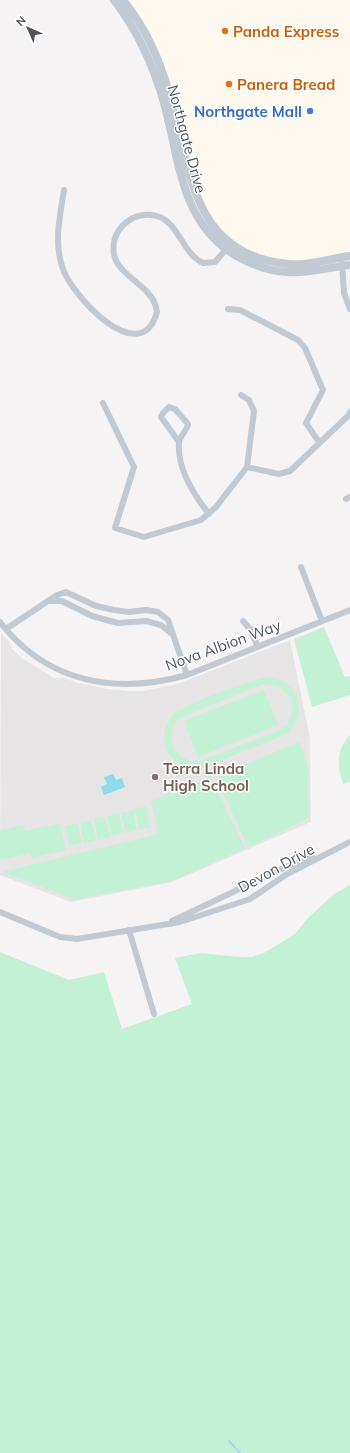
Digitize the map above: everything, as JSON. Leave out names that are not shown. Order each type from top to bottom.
[{"type":"street","name":"Northgate Drive","points":[[114,0],[123,4],[144,33],[164,78],[197,200],[209,221],[229,246],[255,265],[286,272],[312,272],[346,261]]},
{"type":"street","points":[[64,190],[58,226],[57,247],[65,275],[74,291],[86,305],[119,331],[126,334],[142,333],[150,328],[157,312],[152,297],[126,274],[116,261],[114,245],[116,236],[127,221],[143,215],[160,217],[167,222],[192,256],[203,263],[214,262],[229,246]]},
{"type":"street","points":[[346,261],[344,293],[350,309]]},
{"type":"street","points":[[228,309],[240,310],[298,340],[305,348],[323,390],[306,423],[319,442]]},
{"type":"street","points":[[103,402],[134,467],[116,528],[144,537],[201,520],[209,514],[247,467],[254,411],[249,400],[241,395]]},
{"type":"street","points":[[179,442],[187,430],[188,424],[174,409],[169,407],[161,417],[179,442],[180,460],[188,481],[209,514]]},
{"type":"street","points":[[247,467],[280,474],[290,471],[348,416],[350,412]]},
{"type":"street","points":[[301,567],[322,620]]},
{"type":"street","points":[[6,629],[57,595],[66,592],[96,606],[114,610],[129,612],[146,610],[158,612],[168,620],[187,674]]},
{"type":"street","points":[[48,601],[62,601],[92,616],[118,623],[146,621],[161,625],[172,634]]},
{"type":"street","name":"Nova Albion Way","points":[[0,622],[19,643],[45,662],[85,679],[106,683],[132,685],[159,682],[187,674],[350,610]]},
{"type":"street","points":[[243,621],[250,629],[258,647]]},
{"type":"street","name":"Devon Drive","points":[[0,912],[60,937],[77,939],[180,922],[250,899],[287,874],[350,842]]},
{"type":"street","name":"Devon Drive","points":[[161,925],[288,866],[333,851]]},
{"type":"street","points":[[129,930],[154,1014]]},
{"type":"shaded area","points":[[127,0],[350,0],[350,253],[338,253],[298,261],[267,257],[243,246],[219,227],[206,209],[194,179],[172,89]]},
{"type":"shaded area","name":"Terra Linda High School","points":[[1,633],[9,642],[13,650],[23,659],[54,678],[64,678],[78,683],[107,689],[127,691],[143,691],[178,684],[290,640],[310,739],[311,822],[172,882],[71,902],[0,875]]},
{"type":"green space","points":[[324,627],[345,677],[350,676],[350,695],[312,707],[294,639]]},
{"type":"green space","points":[[271,677],[282,681],[290,687],[296,695],[299,704],[299,713],[295,723],[289,731],[280,737],[178,777],[176,771],[186,767],[170,755],[166,749],[164,741],[165,728],[171,717],[192,704],[206,698],[263,678]],"holes":[[[263,684],[278,686],[290,696],[293,711],[287,725],[277,731],[200,761],[192,761],[184,758],[174,747],[172,733],[174,725],[179,718]]]},
{"type":"green space","points":[[264,690],[278,725],[198,757],[184,721]]},
{"type":"green space","points":[[350,735],[350,782],[343,784],[339,758],[342,746]]},
{"type":"green space","points":[[300,742],[308,769],[309,818],[248,847],[218,781],[220,775]]},
{"type":"green space","points":[[210,776],[245,848],[169,882],[75,899],[2,872],[159,834],[151,801]]},
{"type":"green space","points":[[146,806],[151,827],[139,829],[135,809]]},
{"type":"green space","points":[[133,810],[137,830],[126,833],[121,813]]},
{"type":"green space","points":[[119,813],[123,833],[112,836],[107,816]]},
{"type":"green space","points":[[105,817],[110,837],[98,840],[94,819]]},
{"type":"green space","points":[[91,820],[96,840],[84,843],[80,823]]},
{"type":"green space","points":[[60,823],[66,850],[32,858],[30,853],[0,860],[0,830],[24,825],[25,831]]},
{"type":"green space","points":[[77,823],[82,843],[70,846],[65,826]]},
{"type":"green space","points":[[350,885],[350,1453],[0,1453],[0,952],[69,980],[104,972],[122,1029],[192,1004],[175,958],[200,953],[251,957],[264,953],[295,934],[307,919],[334,894]]},
{"type":"water","points":[[113,774],[116,780],[122,778],[125,787],[104,795],[101,787],[107,784],[104,777]]},
{"type":"waterway","points":[[229,1441],[240,1453]]},
{"type":"place","name":"Panda Express","points":[[225,31]]},
{"type":"place","name":"Panera Bread","points":[[229,84]]},
{"type":"place","name":"Northgate Mall","points":[[310,111]]},
{"type":"place","name":"Terra Linda High School","points":[[155,777]]}]
